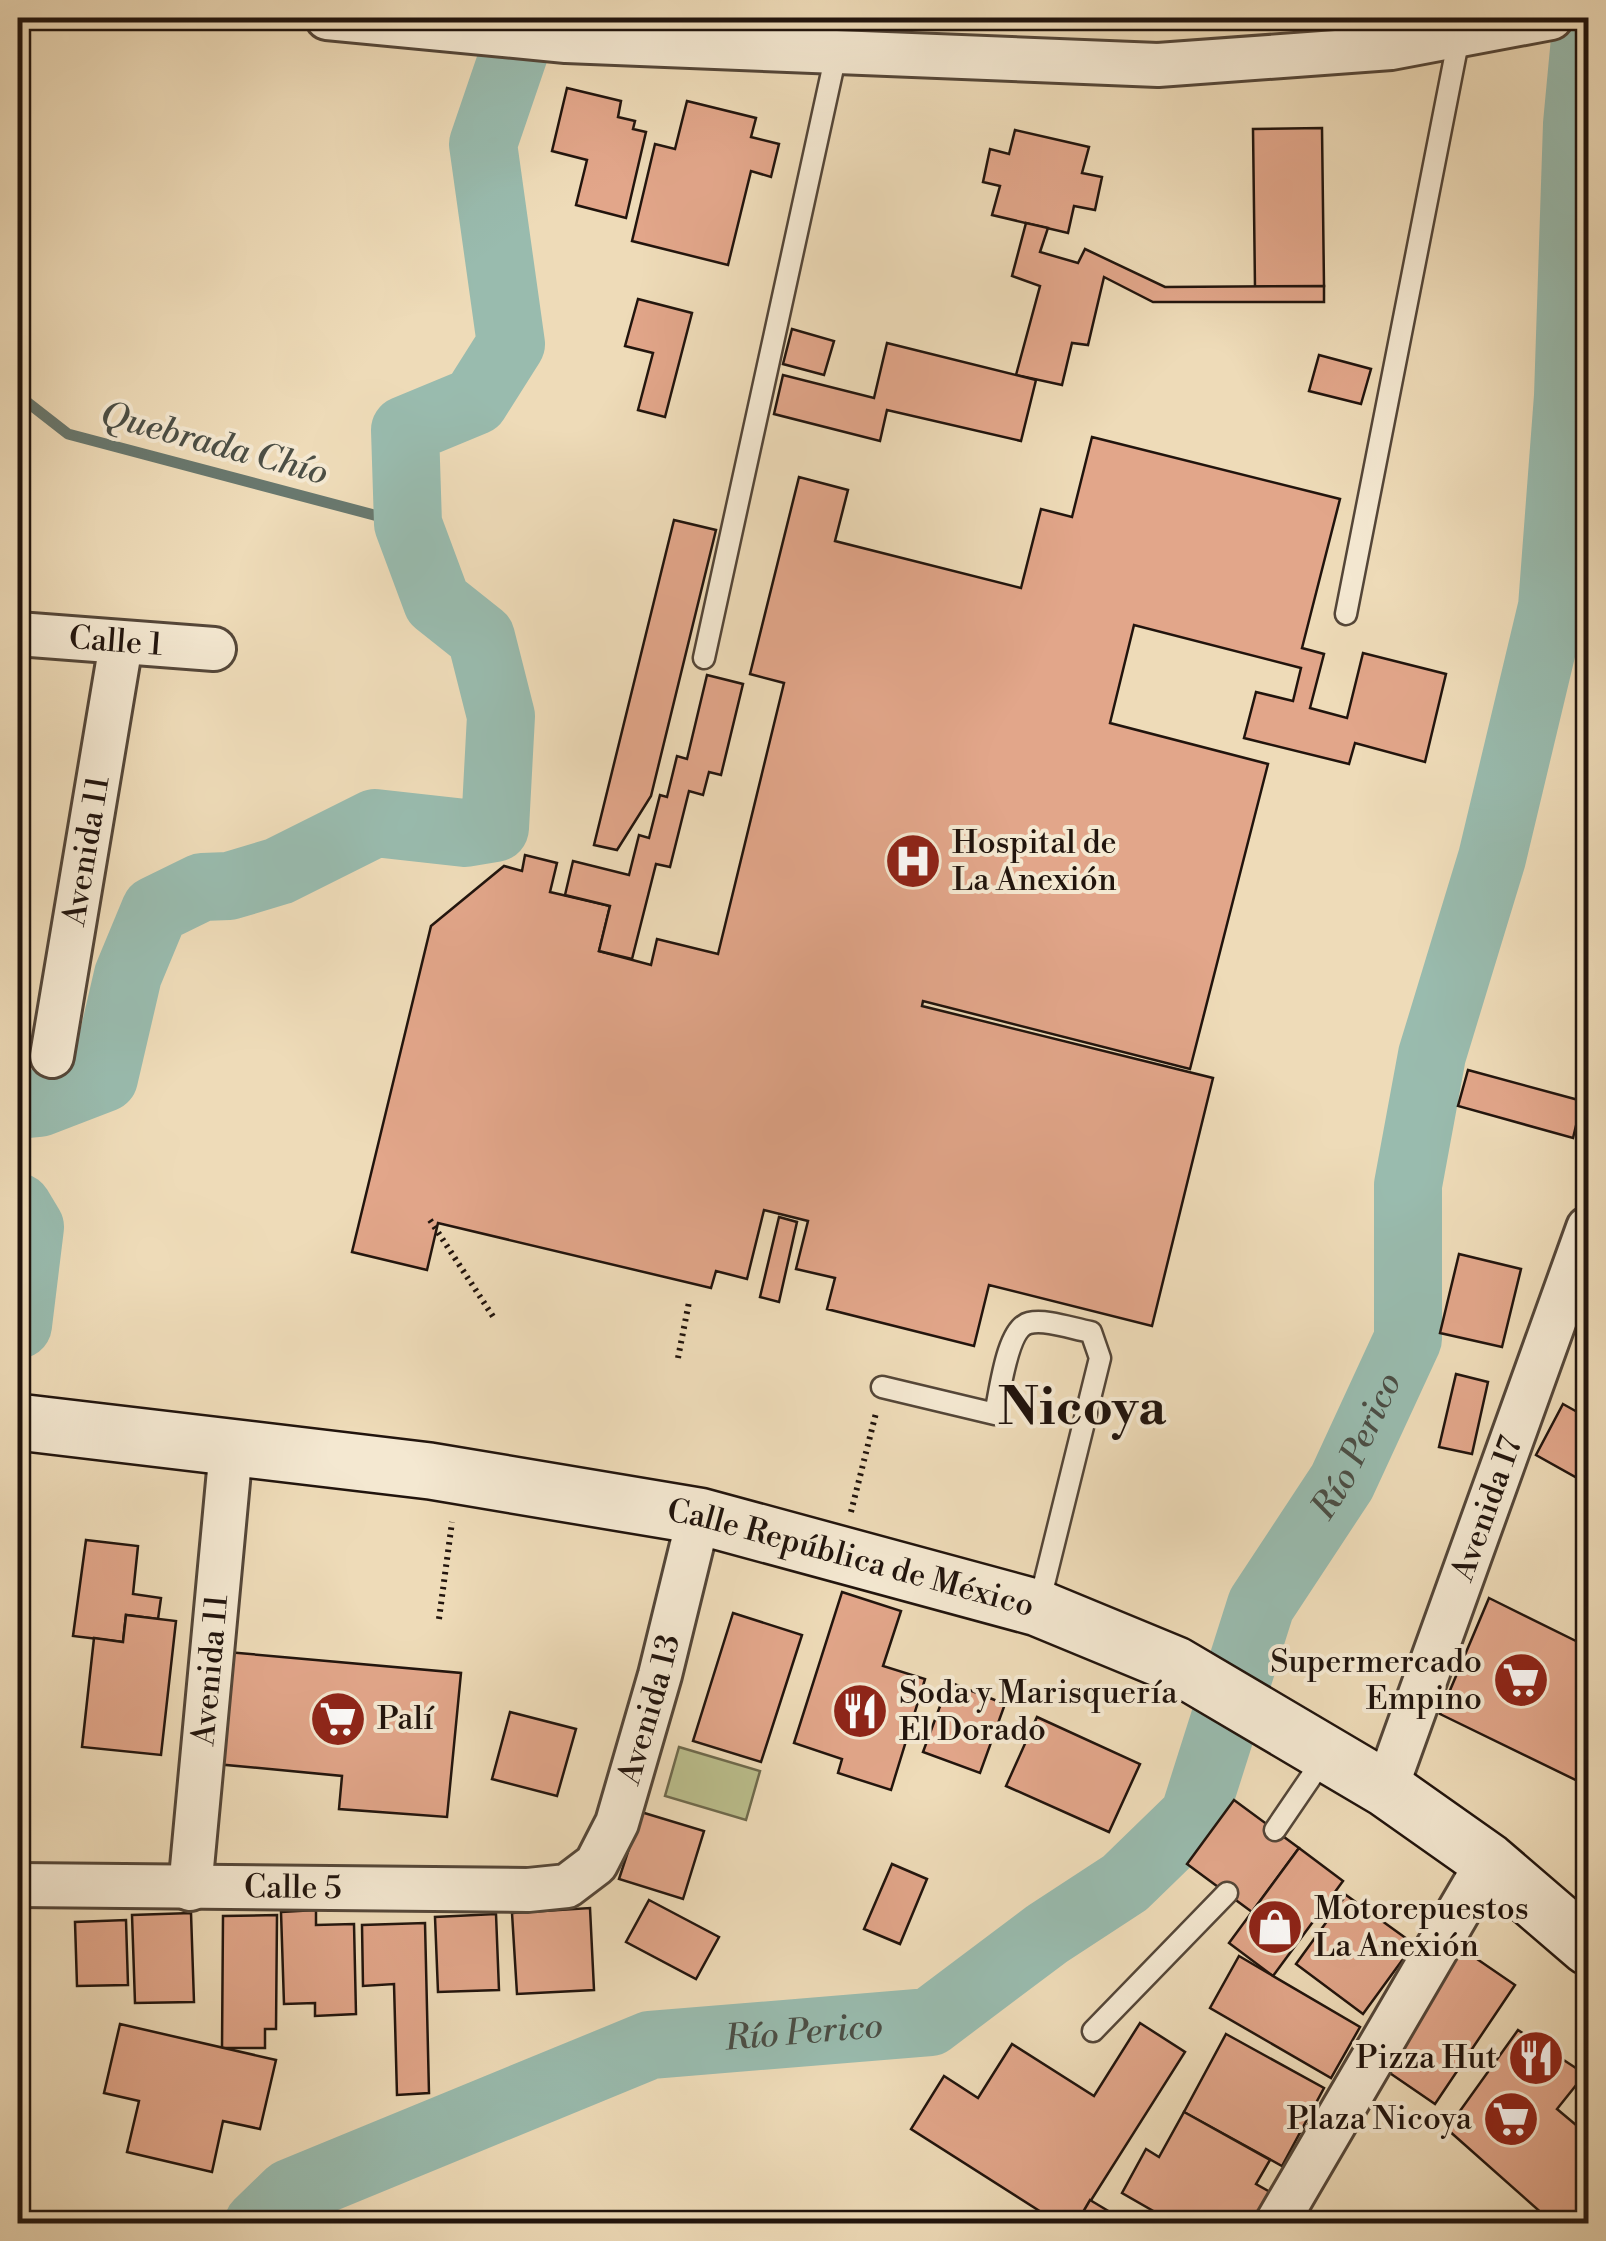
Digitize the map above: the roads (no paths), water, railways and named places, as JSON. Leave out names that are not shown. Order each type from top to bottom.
[{"type":"main road","name":"Calle República de México","points":[[29,1423],[459,1476],[698,1516],[1038,1608],[1176,1664],[1386,1789],[1488,1861],[1588,1947]]},
{"type":"street","points":[[338,18],[566,41],[1158,65],[1398,33],[1459,37],[1551,18]]},
{"type":"street","name":"Calle 1","points":[[18,634],[214,649]]},
{"type":"street","name":"Avenida 11","points":[[52,1056],[121,644]]},
{"type":"street","name":"Avenida 17","points":[[1386,1789],[1588,1228]]},
{"type":"street","name":"Avenida 11","points":[[190,1889],[231,1449]]},
{"type":"street","name":"Avenida 13","points":[[567,1886],[596,1864],[617,1822],[660,1675],[698,1516]]},
{"type":"street","points":[[1276,2224],[1488,1861]]},
{"type":"street","name":"Calle 5","points":[[18,1885],[528,1890],[567,1886]]},
{"type":"lane","points":[[1346,614],[1459,37]]},
{"type":"lane","points":[[704,658],[836,54]]},
{"type":"lane","points":[[882,1387],[994,1414],[1012,1334],[1026,1323],[1091,1332],[1100,1358],[1038,1608]]},
{"type":"lane","points":[[1275,1830],[1328,1754]]},
{"type":"lane","points":[[1093,2030],[1226,1893]]},
{"type":"waterway","points":[[18,1105],[39,1103],[104,1078],[128,975],[155,910],[202,887],[229,886],[279,871],[375,823],[465,833],[495,828],[501,716],[481,637],[437,602],[408,524],[405,430],[475,401],[511,344],[483,144],[526,18]]},
{"type":"waterway","name":"Río Perico","points":[[258,2224],[290,2193],[650,2045],[930,2022],[1047,1934],[1125,1883],[1194,1816],[1261,1605],[1342,1482],[1408,1339],[1408,1185],[1432,1055],[1492,858],[1552,607],[1568,396],[1577,124],[1587,18]]},
{"type":"waterway","name":"Quebrada Chío","points":[[18,395],[68,434],[408,524]]},
{"type":"waterway","points":[[18,1207],[30,1227],[18,1325]]},
{"type":"place","name":"Hospital de La Anexión","points":[[913,861]]},
{"type":"place","name":"Supermercado Empino","points":[[1521,1680]]},
{"type":"place","name":"Soda y Marisquería El Dorado","points":[[860,1711]]},
{"type":"place","name":"Palí","points":[[338,1719]]},
{"type":"place","name":"Motorepuestos La Anexión","points":[[1275,1927]]},
{"type":"place","name":"Pizza Hut","points":[[1536,2058]]},
{"type":"place","name":"Plaza Nicoya","points":[[1511,2119]]},
{"type":"district","name":"Nicoya","points":[[1082,1408]]}]
